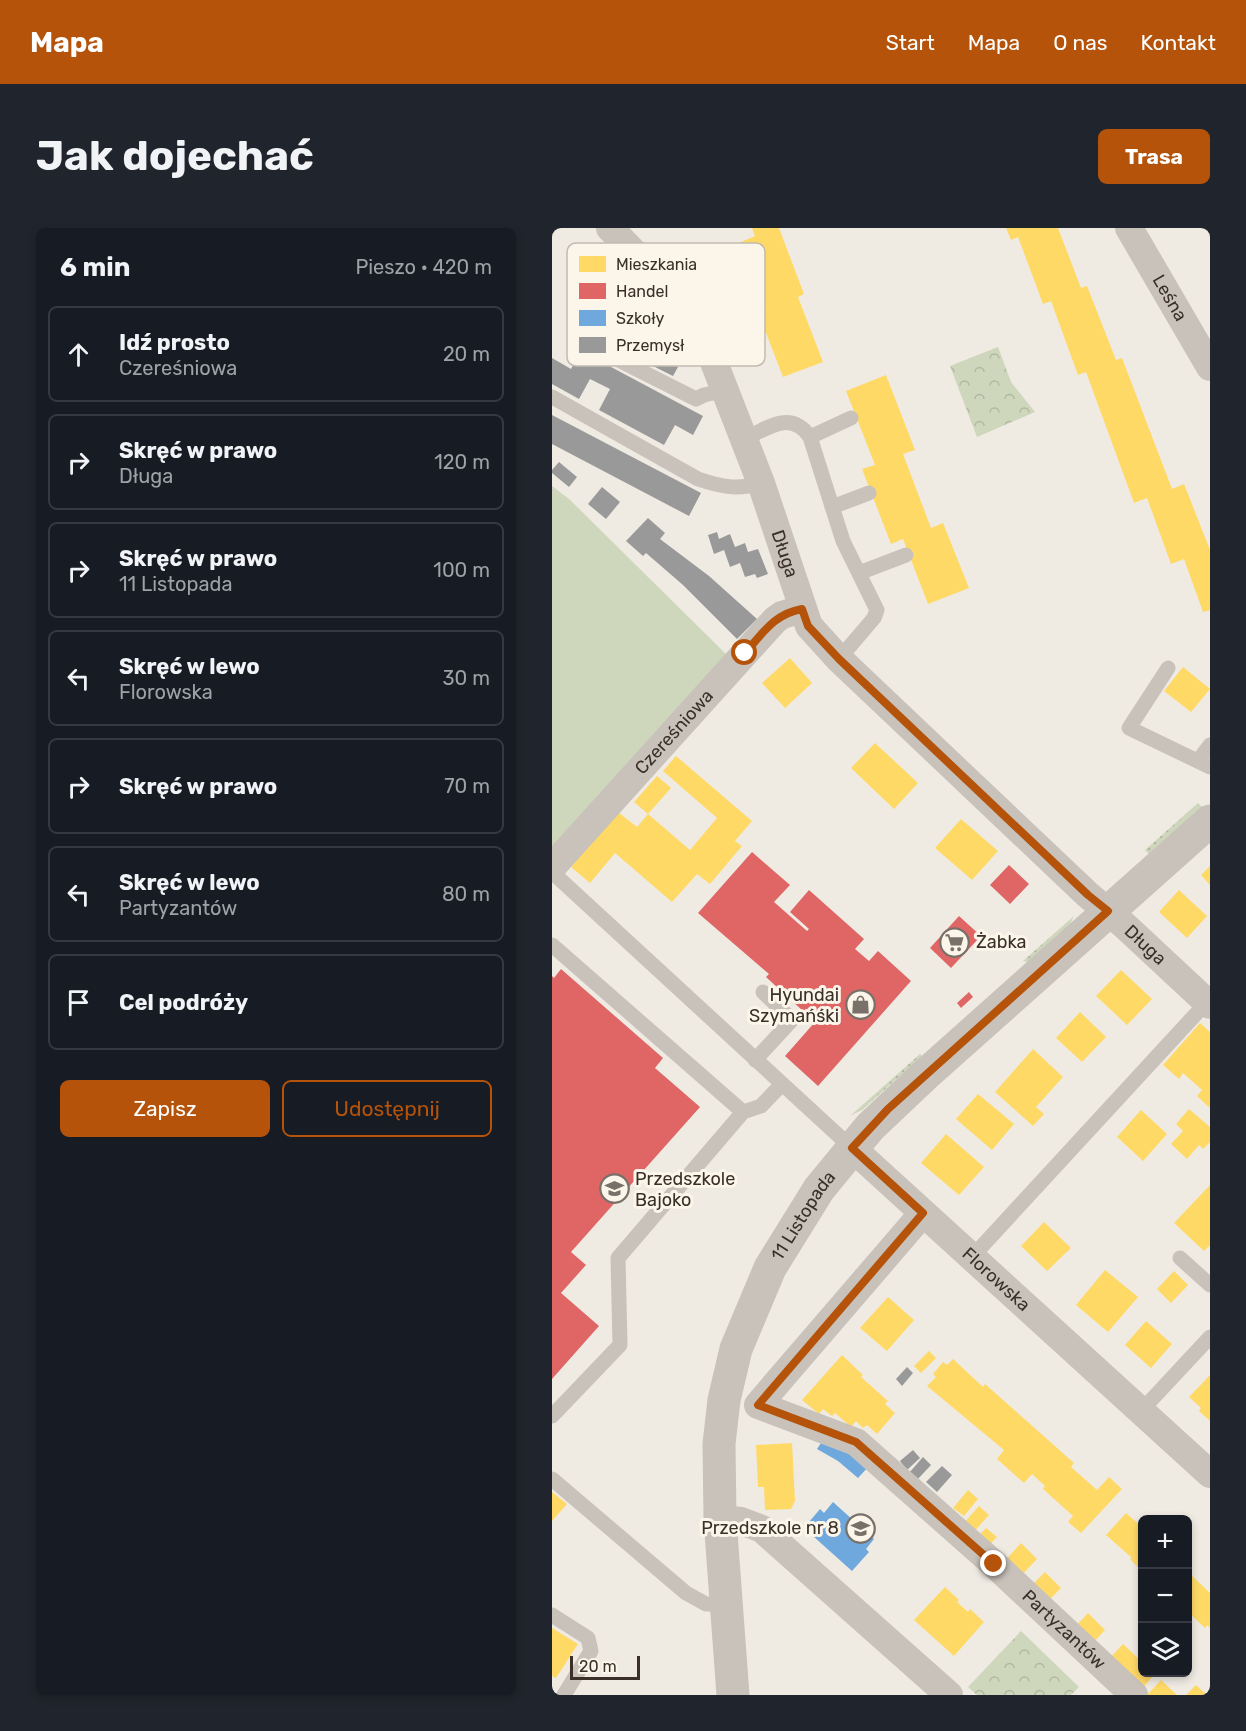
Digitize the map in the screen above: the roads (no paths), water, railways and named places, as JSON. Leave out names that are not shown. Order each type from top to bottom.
[{"type":"street","name":"Długa","points":[[610,228],[625,243]]},
{"type":"street","name":"Leśna","points":[[1130,228],[1210,367]]},
{"type":"street","name":"Długa","points":[[716,366],[761,483],[808,626],[839,659],[1088,895],[1209,1004]]},
{"type":"street","name":"Czereśniowa","points":[[552,867],[775,620],[782,615],[802,609]]},
{"type":"street","name":"11 Listopada","points":[[733,1695],[720,1519],[719,1444],[724,1400],[736,1348],[758,1295],[782,1248],[819,1189],[870,1127],[1210,821]]},
{"type":"street","name":"Florowska","points":[[852,1148],[1210,1474]]},
{"type":"street","name":"Partyzantów","points":[[923,1213],[758,1405],[856,1442],[994,1564],[1134,1695]]},
{"type":"street","points":[[720,1519],[741,1521],[762,1529],[949,1695]]},
{"type":"lane","points":[[631,366],[696,399],[726,390]]},
{"type":"lane","points":[[552,398],[698,479],[719,486],[744,488],[761,483]]},
{"type":"lane","points":[[810,437],[851,418]]},
{"type":"lane","points":[[745,439],[788,421],[804,429],[810,437],[843,541],[877,610],[874,618],[839,659]]},
{"type":"lane","points":[[832,507],[868,493]]},
{"type":"lane","points":[[859,573],[906,555]]},
{"type":"lane","points":[[1168,668],[1129,728],[1204,764],[1210,745]]},
{"type":"lane","points":[[552,872],[852,1148]]},
{"type":"lane","points":[[552,945],[743,1112]]},
{"type":"lane","points":[[755,1060],[792,1020],[763,992]]},
{"type":"lane","points":[[972,1257],[1209,1004]]},
{"type":"lane","points":[[552,1416],[620,1345],[618,1258],[743,1112],[761,1106],[782,1084]]},
{"type":"lane","points":[[1180,1258],[1210,1285]]},
{"type":"lane","points":[[1141,1411],[1210,1336]]},
{"type":"lane","points":[[552,1479],[686,1593],[706,1604],[726,1604]]},
{"type":"lane","points":[[552,1615],[588,1638],[590,1644],[591,1651],[564,1695]]},
{"type":"place","name":"Żabka","points":[[955,942]]},
{"type":"place","name":"Hyundai Szymańśki","points":[[860,1005]]},
{"type":"place","name":"Przedszkole Bajoko","points":[[614,1189]]},
{"type":"place","name":"Przedszkole nr 8","points":[[860,1528]]}]
